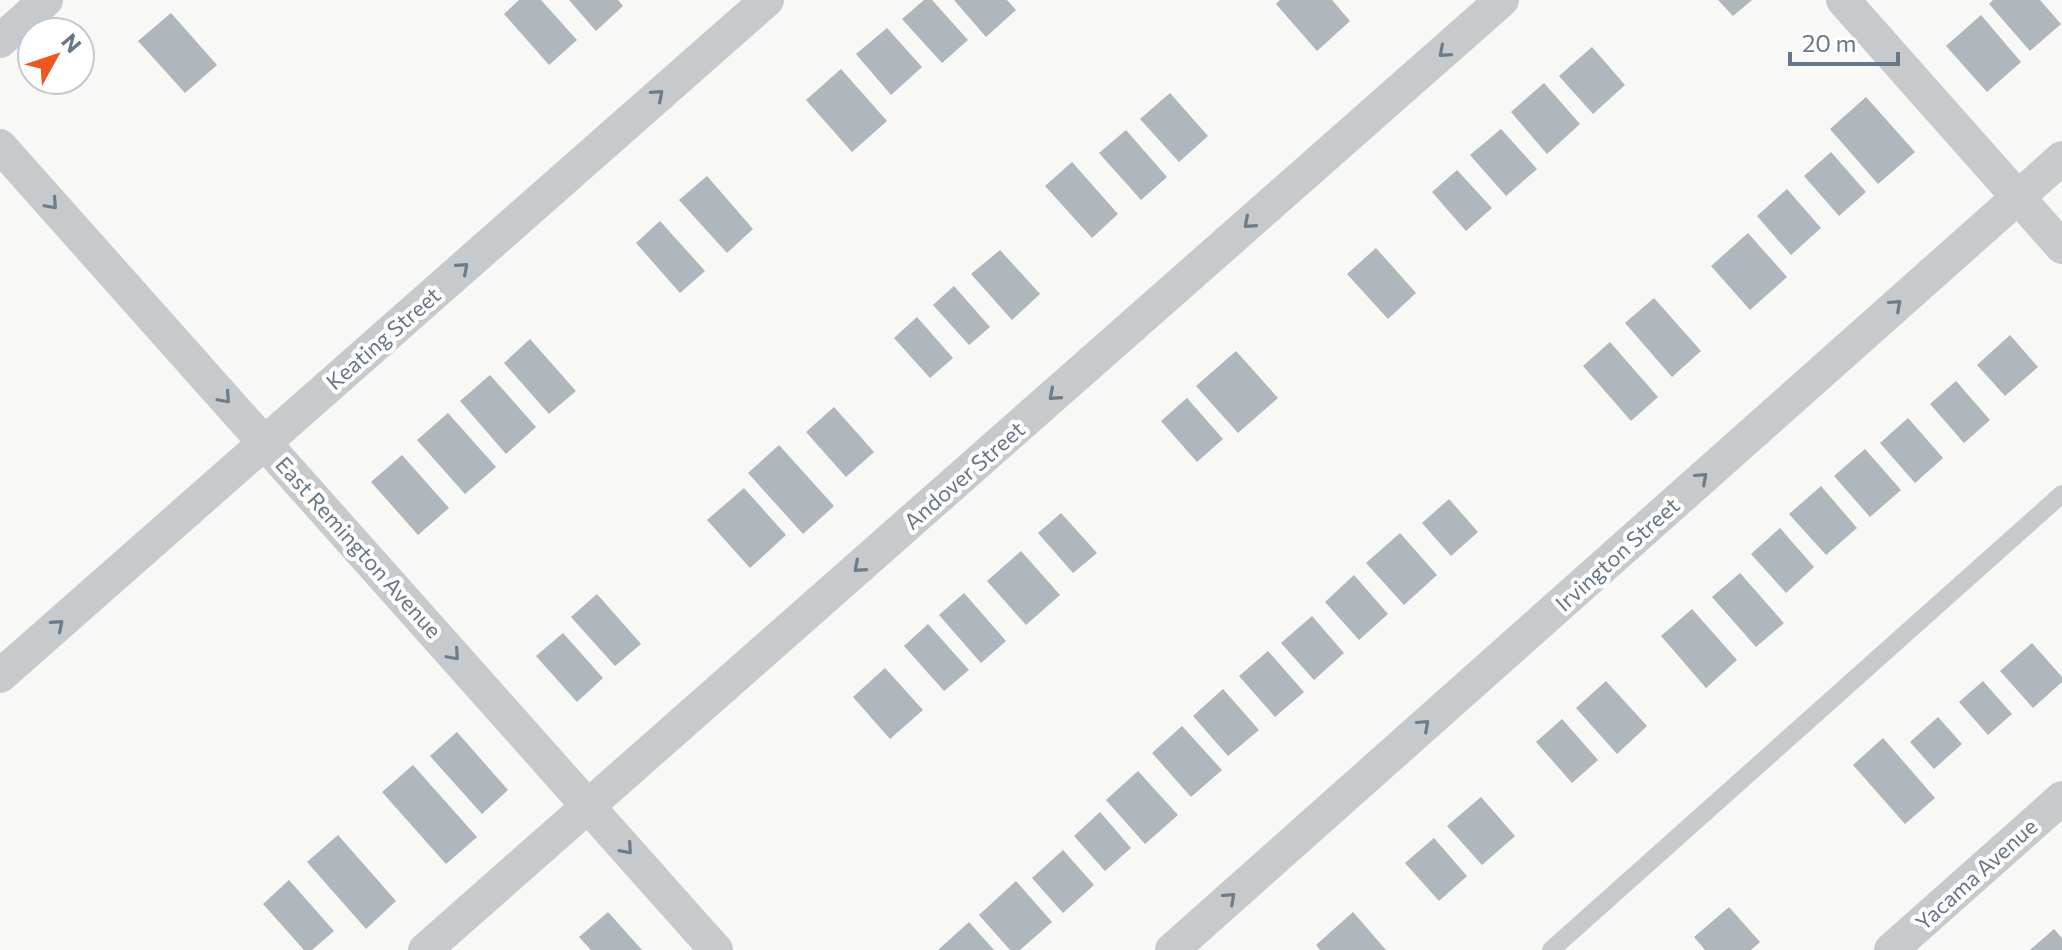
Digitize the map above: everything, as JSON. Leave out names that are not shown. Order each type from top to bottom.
[{"type":"street","points":[[0,41],[46,0]]},
{"type":"street","name":"Keating Street","points":[[0,676],[767,0]]},
{"type":"street","name":"Andover Street","points":[[425,950],[1502,0]]},
{"type":"street","points":[[1843,0],[2062,247]]},
{"type":"street","name":"East Remington Avenue","points":[[0,146],[716,950]]},
{"type":"street","name":"Irvington Street","points":[[1172,950],[2062,158]]},
{"type":"street","name":"Yacama Avenue","points":[[1891,950],[2062,798]]},
{"type":"lane","points":[[1551,950],[2062,494]]},
{"type":"building","points":[[519,0],[541,0],[577,40],[549,65],[504,14]]},
{"type":"building","points":[[569,0],[618,0],[623,6],[596,31]]},
{"type":"building","points":[[924,0],[932,0],[968,40],[942,63],[902,19]]},
{"type":"building","points":[[954,0],[1007,0],[1016,10],[986,37]]},
{"type":"building","points":[[1280,0],[1332,0],[1350,21],[1317,51],[1276,4]]},
{"type":"building","points":[[1718,0],[1752,0],[1733,16]]},
{"type":"building","points":[[1993,0],[2040,0],[2061,24],[2030,51],[1989,4]]},
{"type":"building","points":[[171,13],[217,65],[185,93],[138,41]]},
{"type":"building","points":[[1981,15],[2021,62],[1987,92],[1946,46]]},
{"type":"building","points":[[887,28],[922,67],[891,95],[856,54]]},
{"type":"building","points":[[1592,47],[1625,85],[1593,114],[1559,76]]},
{"type":"building","points":[[841,69],[887,121],[852,152],[806,100]]},
{"type":"building","points":[[1544,83],[1580,124],[1547,154],[1511,112]]},
{"type":"building","points":[[1170,93],[1208,136],[1179,162],[1140,119]]},
{"type":"building","points":[[1866,97],[1915,152],[1878,184],[1830,129]]},
{"type":"building","points":[[1501,129],[1537,169],[1506,196],[1470,155]]},
{"type":"building","points":[[1126,130],[1167,177],[1141,200],[1099,153]]},
{"type":"building","points":[[1831,152],[1866,192],[1839,216],[1804,176]]},
{"type":"building","points":[[1072,162],[1118,214],[1092,238],[1045,186]]},
{"type":"building","points":[[1457,170],[1492,208],[1466,231],[1432,192]]},
{"type":"building","points":[[707,176],[753,229],[727,253],[679,200]]},
{"type":"building","points":[[1787,189],[1821,228],[1791,255],[1757,216]]},
{"type":"building","points":[[660,221],[705,271],[680,293],[636,243]]},
{"type":"building","points":[[1748,233],[1787,277],[1750,310],[1711,266]]},
{"type":"building","points":[[1376,248],[1416,293],[1388,319],[1347,274]]},
{"type":"building","points":[[1000,250],[1040,294],[1012,320],[971,274]]},
{"type":"building","points":[[954,286],[990,327],[969,345],[933,305]]},
{"type":"building","points":[[1654,298],[1701,351],[1672,377],[1625,323]]},
{"type":"building","points":[[917,317],[953,358],[930,378],[894,338]]},
{"type":"building","points":[[2010,335],[2038,367],[2005,396],[1977,365]]},
{"type":"building","points":[[530,339],[576,391],[549,414],[504,363]]},
{"type":"building","points":[[1610,342],[1658,397],[1631,421],[1583,366]]},
{"type":"building","points":[[1236,351],[1278,398],[1238,433],[1196,386]]},
{"type":"building","points":[[490,375],[536,427],[506,454],[460,401]]},
{"type":"building","points":[[1956,381],[1990,420],[1964,443],[1930,404]]},
{"type":"building","points":[[1187,398],[1223,439],[1197,462],[1161,421]]},
{"type":"building","points":[[834,407],[874,452],[846,477],[806,432]]},
{"type":"building","points":[[448,413],[496,467],[465,494],[417,440]]},
{"type":"building","points":[[1908,418],[1943,458],[1915,483],[1880,443]]},
{"type":"building","points":[[779,445],[834,506],[803,534],[748,473]]},
{"type":"building","points":[[1865,449],[1901,490],[1870,517],[1834,476]]},
{"type":"building","points":[[402,455],[449,508],[418,535],[371,482]]},
{"type":"building","points":[[1821,486],[1857,528],[1826,555],[1789,514]]},
{"type":"building","points":[[744,488],[786,535],[750,568],[707,520]]},
{"type":"building","points":[[1449,499],[1478,532],[1451,556],[1422,523]]},
{"type":"building","points":[[1061,513],[1097,553],[1073,573],[1038,533]]},
{"type":"building","points":[[1780,528],[1814,567],[1786,593],[1751,554]]},
{"type":"building","points":[[1400,533],[1437,575],[1404,605],[1366,563]]},
{"type":"building","points":[[1021,551],[1060,595],[1026,625],[987,581]]},
{"type":"building","points":[[1740,573],[1784,623],[1756,647],[1712,597]]},
{"type":"building","points":[[1354,575],[1388,614],[1359,640],[1325,602]]},
{"type":"building","points":[[964,593],[1006,641],[981,663],[939,615]]},
{"type":"building","points":[[597,594],[641,644],[615,666],[571,617]]},
{"type":"building","points":[[1692,609],[1737,660],[1706,688],[1661,636]]},
{"type":"building","points":[[1312,616],[1344,653],[1314,680],[1281,643]]},
{"type":"building","points":[[928,624],[969,670],[944,691],[904,646]]},
{"type":"building","points":[[563,633],[603,678],[577,702],[536,656]]},
{"type":"building","points":[[2032,643],[2062,677],[2062,682],[2033,708],[2000,671]]},
{"type":"building","points":[[1268,651],[1304,692],[1275,717],[1239,676]]},
{"type":"building","points":[[885,668],[923,710],[890,739],[853,697]]},
{"type":"building","points":[[1606,681],[1647,726],[1617,754],[1576,708]]},
{"type":"building","points":[[1983,681],[2012,714],[1988,735],[1959,702]]},
{"type":"building","points":[[1223,689],[1259,730],[1228,756],[1193,716]]},
{"type":"building","points":[[1938,717],[1962,744],[1934,769],[1910,742]]},
{"type":"building","points":[[1562,719],[1598,760],[1572,783],[1536,742]]},
{"type":"building","points":[[1182,726],[1222,770],[1191,797],[1152,753]]},
{"type":"building","points":[[457,732],[508,790],[482,814],[430,756]]},
{"type":"building","points":[[1883,738],[1935,798],[1905,824],[1853,765]]},
{"type":"building","points":[[413,765],[477,837],[446,864],[382,792]]},
{"type":"building","points":[[1138,771],[1178,815],[1145,844],[1106,800]]},
{"type":"building","points":[[1481,797],[1515,836],[1482,865],[1447,826]]},
{"type":"building","points":[[1100,812],[1131,848],[1105,871],[1074,836]]},
{"type":"building","points":[[338,835],[396,901],[366,929],[307,862]]},
{"type":"building","points":[[1434,838],[1467,876],[1439,901],[1405,863]]},
{"type":"building","points":[[1063,850],[1094,885],[1063,913],[1032,878]]},
{"type":"building","points":[[289,880],[334,931],[312,950],[304,950],[263,904]]},
{"type":"building","points":[[1016,881],[1052,922],[1020,950],[1010,950],[979,915]]},
{"type":"building","points":[[1729,907],[1760,942],[1751,950],[1705,950],[1694,937]]},
{"type":"building","points":[[608,912],[642,950],[591,950],[579,937]]},
{"type":"building","points":[[1353,912],[1386,950],[1320,950],[1316,945]]},
{"type":"building","points":[[969,922],[994,950],[938,950]]},
{"type":"building","points":[[2054,929],[2062,938],[2062,950],[2030,950]]}]
